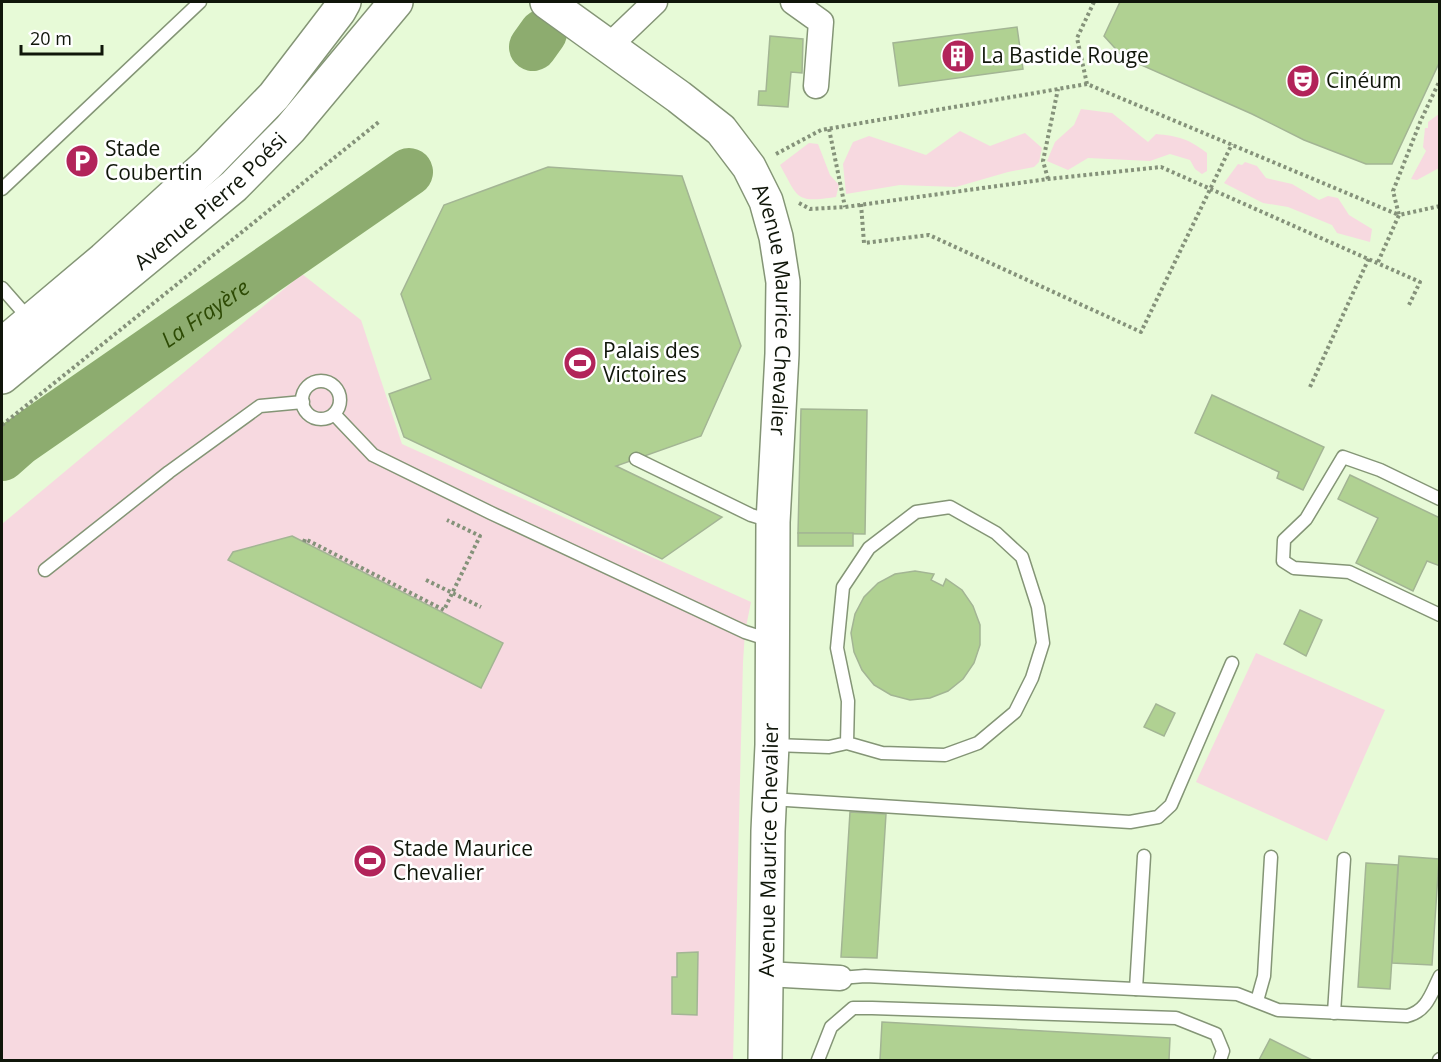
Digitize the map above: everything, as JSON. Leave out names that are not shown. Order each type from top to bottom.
[{"type":"street","name":"Avenue Maurice Chevalier","points":[[547,2],[721,130],[749,167],[766,201],[776,237],[783,282],[782,365],[772,522],[758,636],[772,745],[768,831],[765,1060]]},
{"type":"street","points":[[609,46],[655,2]]},
{"type":"street","points":[[793,2],[821,22],[816,86]]},
{"type":"street","name":"Avenue Pierre Poési","points":[[2,377],[40,331],[274,96],[344,5]]},
{"type":"street","name":"Avenue Pierre Poési","points":[[2,345],[40,331],[234,186],[290,129],[400,5]]},
{"type":"street","points":[[766,974],[840,978]]},
{"type":"lane","points":[[2,189],[200,2]]},
{"type":"lane","points":[[2,288],[40,331]]},
{"type":"lane","points":[[316,382],[334,386],[340,397],[340,403],[334,414],[324,419],[312,417],[307,413],[303,396],[310,385],[316,382]]},
{"type":"lane","points":[[45,570],[169,472],[260,406],[303,402]]},
{"type":"lane","points":[[334,414],[373,455],[491,513],[758,636]]},
{"type":"lane","points":[[1440,499],[1380,470],[1343,457],[1306,519],[1284,540],[1282,561],[1294,568],[1349,572],[1440,615]]},
{"type":"lane","points":[[636,459],[751,515],[772,522]]},
{"type":"lane","points":[[772,745],[829,747],[847,743],[882,753],[913,756],[945,755],[978,743],[1015,712],[1032,678],[1043,643],[1038,607],[1022,557],[996,533],[950,507],[916,512],[869,548],[843,587],[837,648],[848,701],[847,743]]},
{"type":"lane","points":[[770,798],[1130,822],[1158,817],[1172,805],[1232,663]]},
{"type":"lane","points":[[1136,989],[1144,856]]},
{"type":"lane","points":[[1257,1001],[1264,976],[1271,857]]},
{"type":"lane","points":[[1334,1013],[1344,859]]},
{"type":"lane","points":[[840,978],[865,976],[1237,994],[1278,1010],[1407,1016],[1418,1014],[1426,1005],[1440,976]]},
{"type":"lane","points":[[818,1060],[831,1027],[853,1008],[872,1008],[1176,1018],[1216,1034],[1223,1051],[1220,1060]]},
{"type":"path","points":[[1087,84],[1077,38],[1094,2]]},
{"type":"path","points":[[1378,262],[1399,215],[1393,192],[1421,120],[1440,80]]},
{"type":"path","points":[[749,167],[821,130],[1087,84],[1399,215],[1440,206]]},
{"type":"path","points":[[1048,179],[1043,161],[1058,89]]},
{"type":"path","points":[[2,424],[380,121]]},
{"type":"path","points":[[829,129],[845,207]]},
{"type":"path","points":[[861,204],[864,243],[930,235],[1141,332],[1232,144]]},
{"type":"path","points":[[790,199],[810,209],[845,207],[1048,179],[1161,167],[1420,282],[1408,307]]},
{"type":"path","points":[[1310,387],[1369,258]]},
{"type":"path","points":[[304,542],[305,539],[444,610],[480,536],[447,520]]},
{"type":"path","points":[[426,580],[481,607]]},
{"type":"shaded area","points":[[1081,109],[1112,113],[1148,142],[1156,134],[1189,141],[1207,153],[1207,171],[1202,174],[1195,169],[1190,160],[1170,154],[1150,161],[1088,158],[1068,170],[1047,161],[1055,142],[1074,125]]},
{"type":"shaded area","points":[[1439,114],[1439,168],[1417,180],[1411,179],[1426,151],[1423,147],[1425,128],[1428,128],[1428,122]]},
{"type":"shaded area","points":[[960,131],[990,146],[1025,133],[1042,148],[1039,162],[1034,167],[956,187],[900,185],[846,194],[843,164],[853,142],[869,136],[926,155]]},
{"type":"shaded area","points":[[809,143],[818,144],[830,175],[839,185],[836,197],[813,199],[800,196],[795,192],[780,165]]},
{"type":"shaded area","points":[[1245,162],[1257,166],[1266,178],[1292,184],[1319,200],[1328,196],[1338,198],[1349,215],[1372,229],[1370,242],[1337,233],[1332,225],[1288,207],[1263,203],[1224,183],[1238,164],[1242,165]]},
{"type":"shaded area","name":"Stade Maurice Chevalier","points":[[302,274],[361,320],[402,444],[751,602],[745,632],[743,662],[733,1060],[2,1060],[2,524]]},
{"type":"shaded area","points":[[1256,653],[1385,710],[1327,841],[1196,782]]},
{"type":"building","name":"Cinéum","points":[[1120,2],[1440,2],[1440,61],[1392,164],[1366,164],[1304,140],[1252,114],[1123,57],[1104,36]]},
{"type":"building","name":"La Bastide Rouge","points":[[1017,27],[1023,69],[899,86],[893,43]]},
{"type":"building","points":[[770,36],[803,39],[802,73],[791,72],[788,107],[758,105],[759,91],[766,91]]},
{"type":"building","name":"Palais des Victoires","points":[[548,167],[682,176],[741,346],[701,436],[616,466],[722,517],[662,559],[404,437],[389,394],[431,379],[401,294],[444,205]]},
{"type":"building","points":[[1212,395],[1324,447],[1303,490],[1277,478],[1279,472],[1195,433]]},
{"type":"building","points":[[801,409],[867,410],[865,534],[798,533]]},
{"type":"building","points":[[1350,475],[1440,518],[1440,566],[1427,561],[1413,591],[1356,563],[1378,518],[1338,499]]},
{"type":"building","points":[[798,533],[853,533],[853,546],[798,546]]},
{"type":"building","points":[[292,536],[503,643],[481,688],[228,560],[233,552]]},
{"type":"building","points":[[915,571],[934,574],[931,580],[943,586],[946,579],[962,590],[973,606],[980,625],[980,645],[974,663],[963,679],[948,691],[930,698],[910,700],[891,695],[874,685],[862,670],[854,652],[851,633],[855,614],[864,597],[878,583],[895,574]]},
{"type":"building","points":[[1300,610],[1322,620],[1306,656],[1284,644]]},
{"type":"building","points":[[1156,704],[1175,713],[1164,736],[1144,727]]},
{"type":"building","points":[[850,812],[886,814],[877,958],[841,957]]},
{"type":"building","points":[[1399,856],[1439,859],[1432,965],[1392,963]]},
{"type":"building","points":[[1366,863],[1398,865],[1390,989],[1358,987]]},
{"type":"building","points":[[698,952],[697,1015],[672,1014],[672,977],[677,977],[677,953]]},
{"type":"building","points":[[882,1022],[1170,1038],[1169,1060],[880,1060]]},
{"type":"building","points":[[1270,1039],[1312,1060],[1259,1060]]},
{"type":"waterway","name":"La Frayère","points":[[533,47],[543,33]]},
{"type":"waterway","name":"La Frayère","points":[[2,457],[19,442],[409,172]]},
{"type":"place","name":"La Bastide Rouge","points":[[958,56]]},
{"type":"place","name":"Cinéum","points":[[1303,81]]},
{"type":"place","name":"Stade Coubertin","points":[[82,161]]},
{"type":"place","name":"Palais des Victoires","points":[[580,363]]},
{"type":"place","name":"Stade Maurice Chevalier","points":[[370,861]]}]
